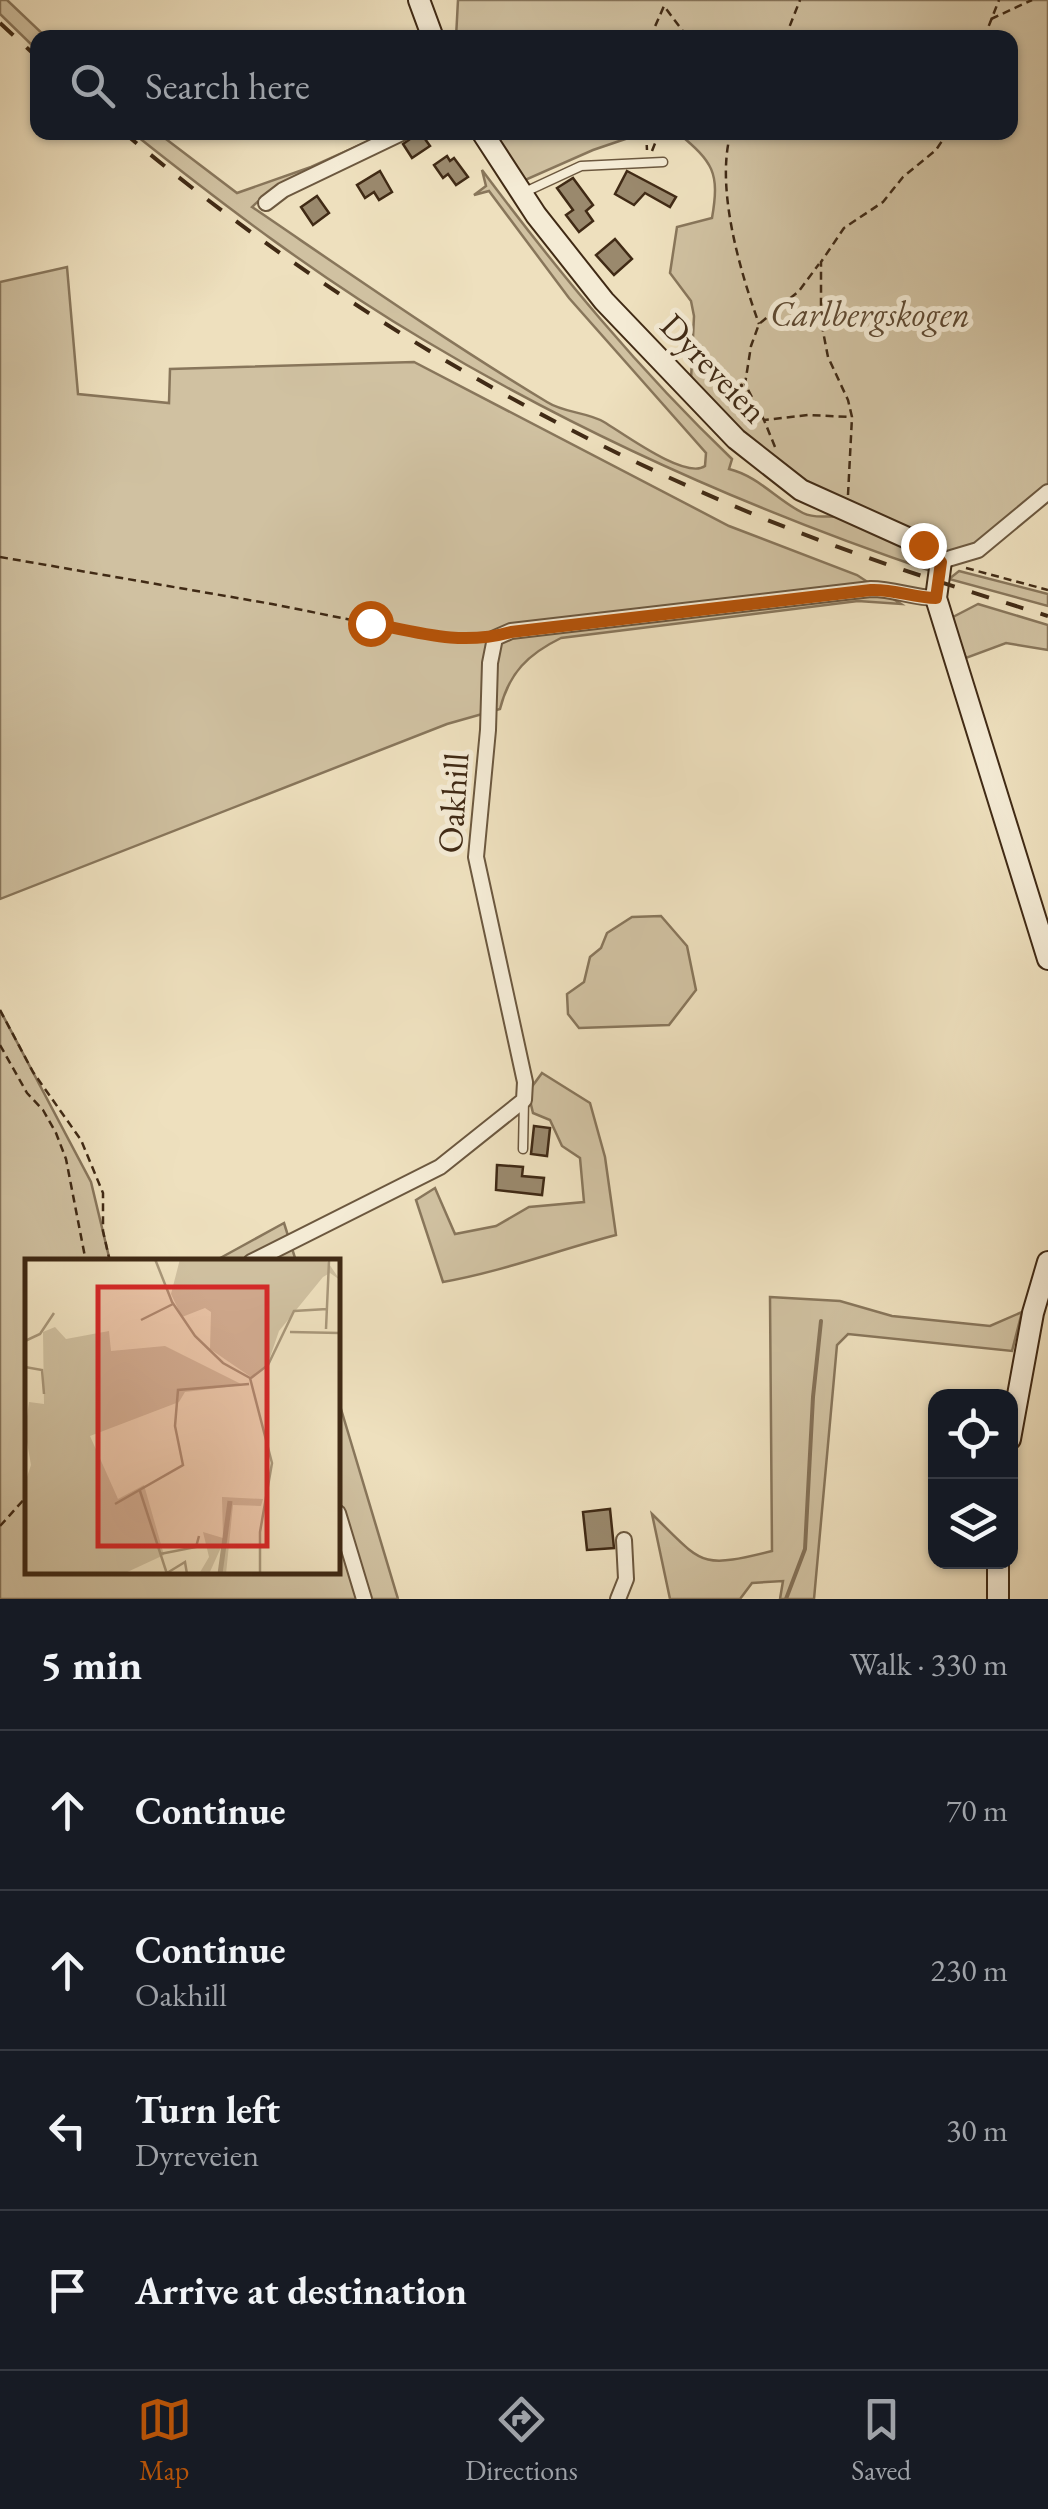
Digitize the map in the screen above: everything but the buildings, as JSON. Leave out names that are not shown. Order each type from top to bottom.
[{"type":"main road","points":[[419,0],[430,30]]},
{"type":"main road","name":"Dyreveien","points":[[487,140],[522,194],[616,313],[711,414],[773,471],[801,490],[923,545],[941,562]]},
{"type":"main road","points":[[941,562],[937,593],[1048,958]]},
{"type":"main road","points":[[1018,1395],[1033,1313],[1048,1262]]},
{"type":"main road","points":[[998,1569],[998,1599]]},
{"type":"street","points":[[266,203],[283,190],[387,140]]},
{"type":"street","points":[[941,562],[978,550],[1048,492]]},
{"type":"street","points":[[495,638],[511,632],[871,590],[894,589],[917,598],[937,593]]},
{"type":"street","name":"Oakhill","points":[[495,638],[476,857],[525,1082],[524,1100]]},
{"type":"street","points":[[258,1259],[440,1167],[524,1100]]},
{"type":"street","points":[[340,1519],[364,1599]]},
{"type":"street","points":[[618,1599],[626,1579],[624,1540]]},
{"type":"lane","points":[[522,194],[582,166],[663,162]]},
{"type":"lane","points":[[523,1149],[524,1100]]},
{"type":"path","points":[[654,30],[664,0]]},
{"type":"path","points":[[788,30],[800,0]]},
{"type":"path","points":[[987,30],[999,0]]},
{"type":"path","points":[[991,20],[1032,0]]},
{"type":"path","points":[[664,6],[682,30]]},
{"type":"path","points":[[646,140],[647,161]]},
{"type":"path","points":[[647,161],[656,140]]},
{"type":"path","points":[[730,140],[726,180],[730,224],[759,324],[745,384],[776,445],[773,471]]},
{"type":"path","points":[[759,324],[799,291],[844,228],[883,202],[943,140]]},
{"type":"path","points":[[821,262],[821,321],[828,357],[852,417],[848,514]]},
{"type":"path","points":[[764,420],[808,415],[852,417]]},
{"type":"path","points":[[0,557],[437,637],[495,638]]},
{"type":"path","points":[[941,562],[1048,590]]},
{"type":"path","points":[[0,1010],[33,1072],[80,1140],[103,1192],[103,1231],[109,1259]]},
{"type":"path","points":[[0,1045],[27,1094],[43,1110],[66,1158],[85,1259]]},
{"type":"path","points":[[0,1526],[25,1498]]},
{"type":"green space","points":[[0,0],[7,0],[39,30],[30,30],[30,43],[0,14]]},
{"type":"green space","name":"Carlbergskogen","points":[[458,0],[1048,0],[1048,486],[978,544],[948,552],[798,481],[747,442],[691,380],[694,316],[691,301],[670,273],[677,227],[712,218],[714,202],[711,169],[686,140],[1018,140],[1018,30],[456,30]]},
{"type":"green space","points":[[142,140],[167,140],[237,193],[373,140],[267,193],[252,207],[547,402],[597,419],[684,467],[705,466],[706,453],[569,298],[489,191],[474,195],[486,186],[482,170],[601,320],[732,459],[729,469],[749,477],[803,513],[841,518],[894,538],[919,553],[934,572],[737,498],[546,408],[386,317],[239,215]]},
{"type":"green space","points":[[495,140],[622,140],[593,150],[523,181]]},
{"type":"green space","points":[[67,267],[78,394],[169,403],[170,369],[414,362],[729,526],[857,575],[901,604],[858,601],[561,638],[521,666],[500,709],[447,724],[0,899],[0,282]]},
{"type":"green space","points":[[959,571],[1048,594],[1048,606],[949,579]]},
{"type":"green space","points":[[978,604],[1048,625],[1048,650],[1006,643],[966,658],[951,618]]},
{"type":"green space","points":[[661,916],[687,946],[696,990],[669,1025],[579,1028],[568,1014],[567,994],[584,982],[590,957],[601,948],[607,933],[632,917]]},
{"type":"green space","points":[[0,1010],[91,1182],[110,1259],[25,1259],[25,1574],[340,1574],[340,1406],[398,1599],[0,1599]]},
{"type":"green space","points":[[542,1073],[590,1103],[605,1157],[616,1235],[443,1282],[416,1200],[435,1188],[455,1234],[496,1226],[529,1207],[584,1202],[580,1158],[562,1146],[550,1120],[533,1113],[528,1092]]},
{"type":"green space","points":[[284,1223],[295,1259],[218,1259]]},
{"type":"green space","points":[[770,1297],[840,1301],[892,1316],[990,1326],[1022,1312],[1012,1351],[848,1334],[837,1345],[814,1599],[780,1599],[783,1581],[752,1583],[740,1599],[670,1599],[652,1514],[682,1544],[704,1558],[730,1560],[772,1551]]},
{"type":"waterway","points":[[786,1599],[805,1549],[821,1321]]},
{"type":"railway","points":[[0,23],[30,51]]},
{"type":"railway","points":[[133,140],[265,242],[339,293],[415,342],[571,430],[772,522],[1048,616]]},
{"type":"route","points":[[370,623],[473,640],[511,632],[871,590],[894,589],[917,598],[936,598],[941,562],[923,545]]}]
